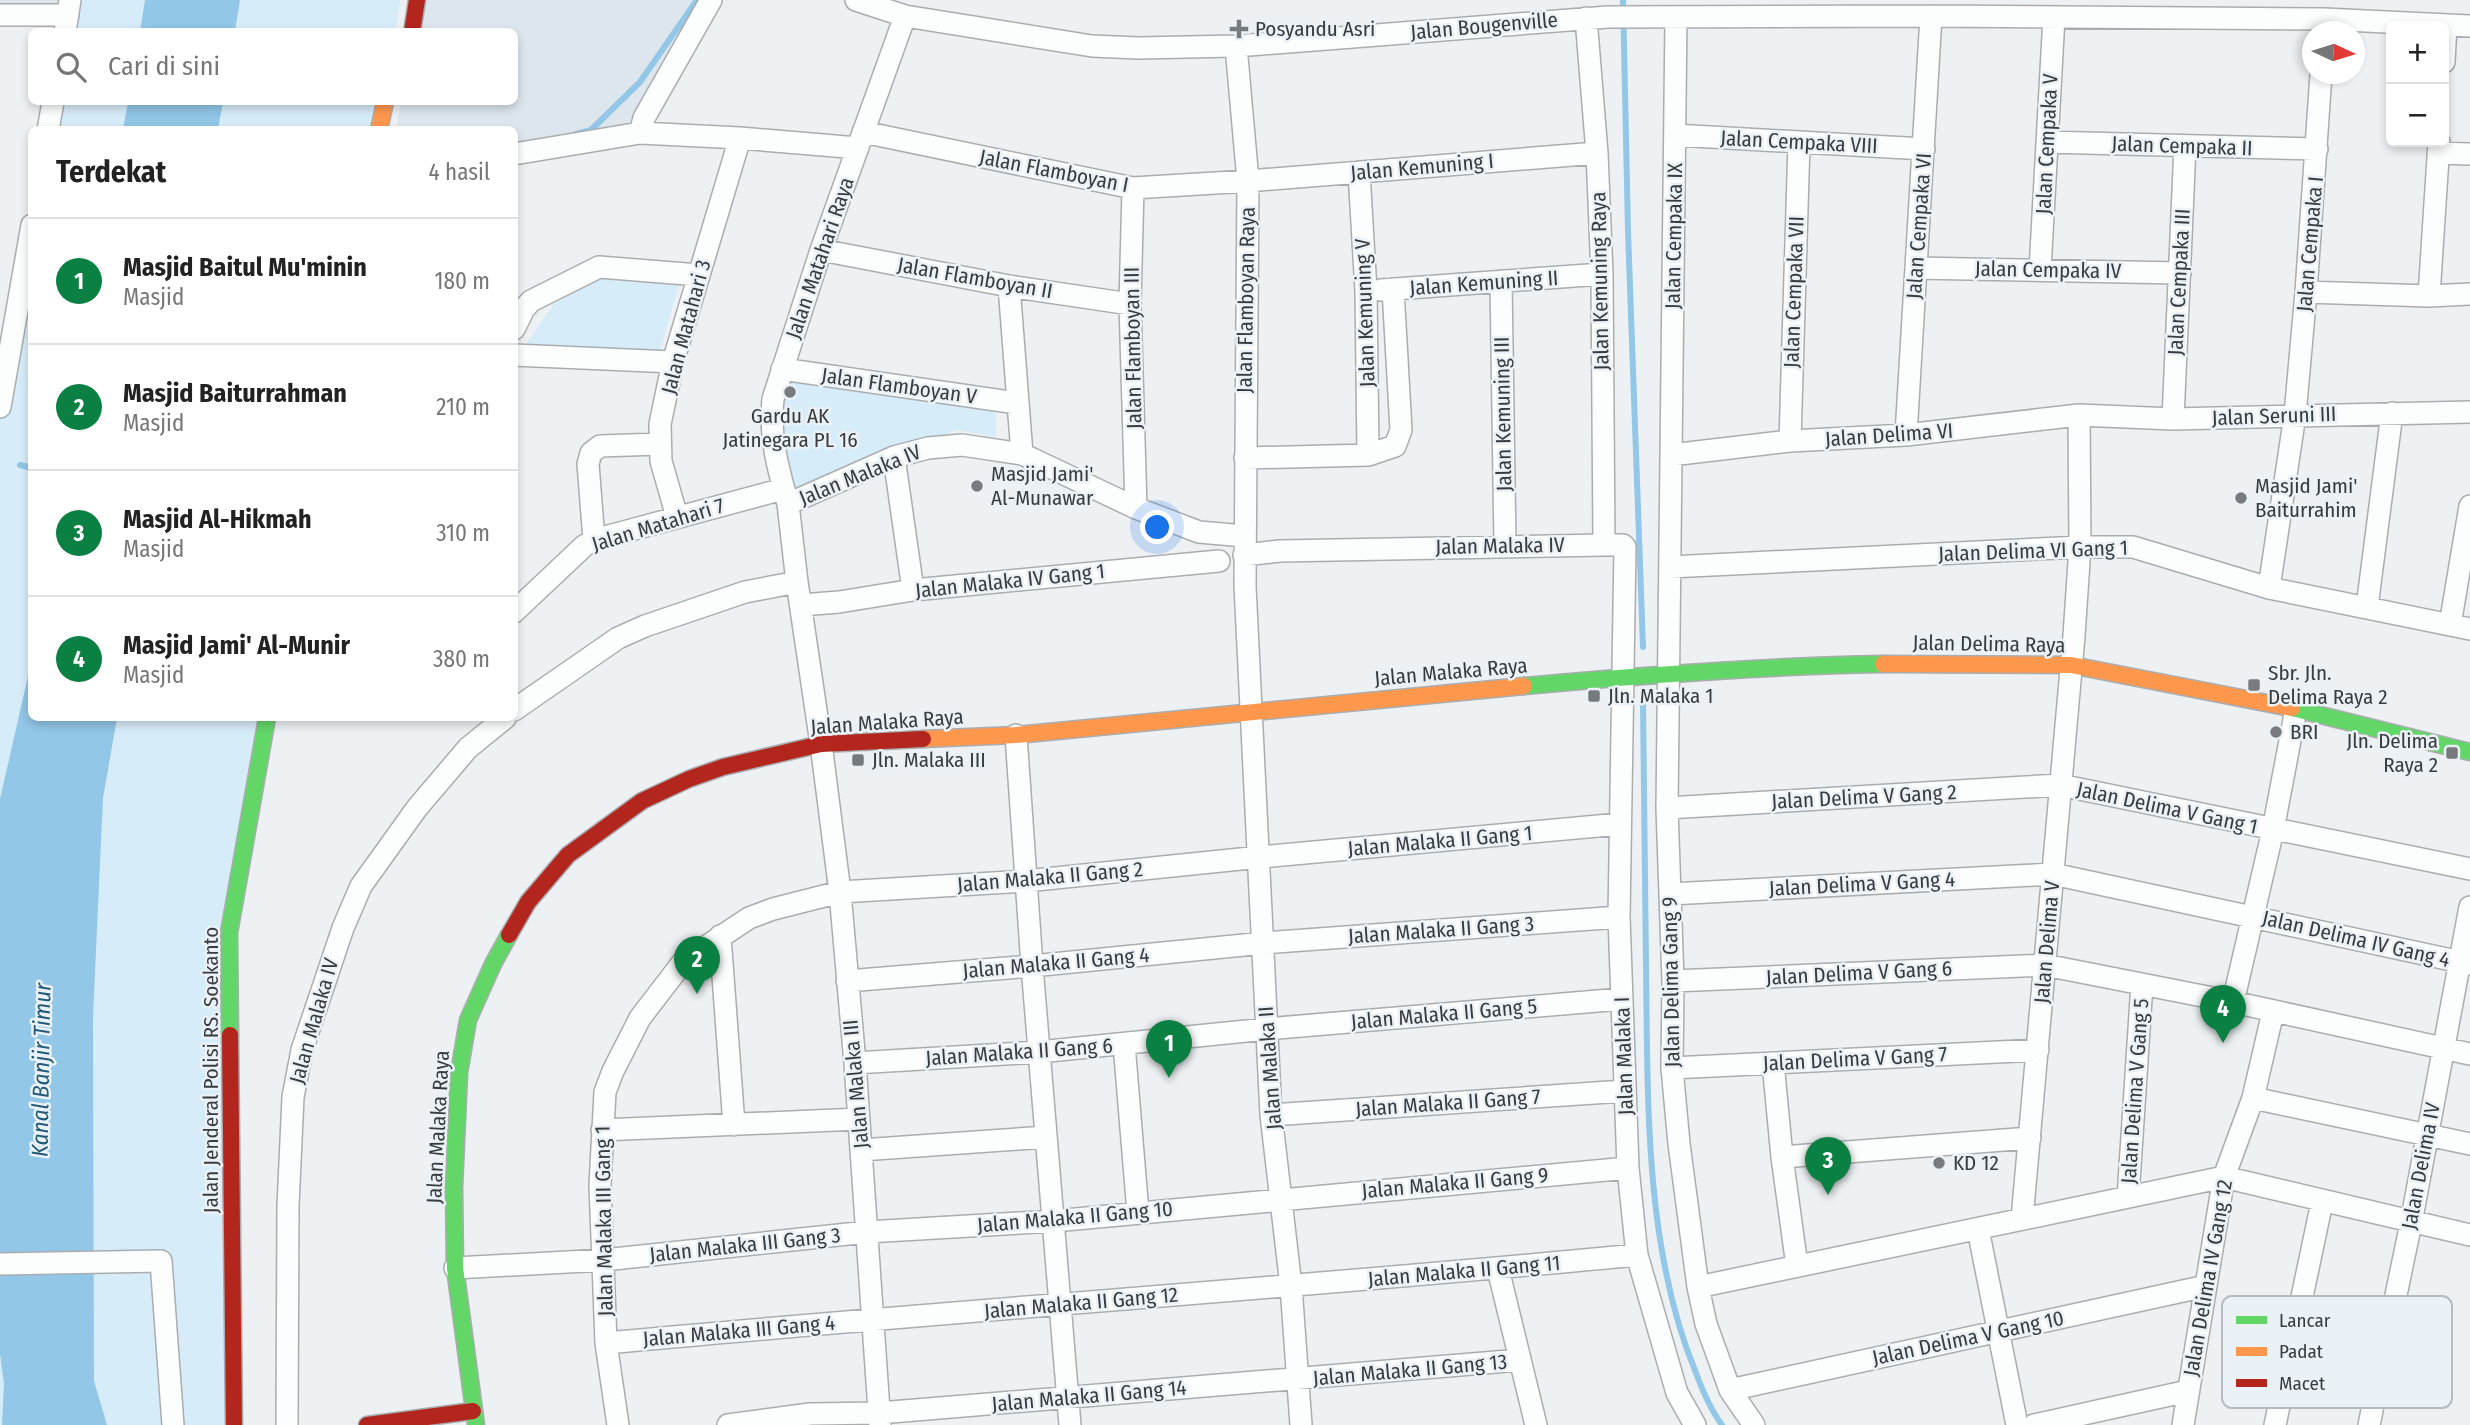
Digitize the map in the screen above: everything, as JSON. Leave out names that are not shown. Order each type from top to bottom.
[{"type":"street","points":[[413,28],[417,0]]},
{"type":"street","points":[[640,133],[644,118],[711,0]]},
{"type":"street","name":"Jalan Bougenville","points":[[856,0],[905,16],[1092,46],[1138,48],[1236,46],[1608,17],[2054,17],[2302,24]]},
{"type":"street","points":[[0,15],[68,15]]},
{"type":"street","name":"Jalan Matahari Raya","points":[[785,497],[772,443],[773,399],[821,250],[905,16]]},
{"type":"street","name":"Jalan Cempaka VI","points":[[1906,435],[1931,16]]},
{"type":"street","name":"Jalan Cempaka IX","points":[[1671,455],[1676,17]]},
{"type":"street","name":"Jalan Cempaka V","points":[[2040,270],[2054,17]]},
{"type":"street","name":"Jalan Kemuning Raya","points":[[1586,18],[1597,153],[1602,274],[1604,545]]},
{"type":"street","name":"Jalan Bougenville","points":[[2365,25],[2386,24]]},
{"type":"street","name":"Jalan Bougenville","points":[[2449,24],[2470,26]]},
{"type":"street","name":"Jalan Flamboyan Raya","points":[[1236,46],[1248,181],[1244,546]]},
{"type":"street","name":"Jalan Cempaka I","points":[[2269,588],[2295,415],[2318,149],[2321,84]]},
{"type":"street","points":[[49,126],[52,105]]},
{"type":"street","points":[[380,126],[384,105]]},
{"type":"street","points":[[397,126],[400,105]]},
{"type":"street","points":[[518,153],[640,133],[740,138]]},
{"type":"street","name":"Jalan Cempaka VIII","points":[[1675,135],[1923,149]]},
{"type":"street","name":"Jalan Flamboyan I","points":[[740,138],[861,140],[1133,188],[1248,181]]},
{"type":"street","name":"Jalan Matahari 3","points":[[677,517],[661,461],[660,424],[673,362],[740,138]]},
{"type":"street","name":"Jalan Cempaka VII","points":[[1790,441],[1799,142]]},
{"type":"street","name":"Jalan Cempaka II","points":[[2047,142],[2318,149]]},
{"type":"street","name":"Jalan Cempaka III","points":[[2173,419],[2185,146]]},
{"type":"street","points":[[2429,296],[2439,148],[2470,154]]},
{"type":"street","name":"Jalan Kemuning I","points":[[1248,181],[1597,153]]},
{"type":"street","name":"Jalan Kemuning V","points":[[1359,172],[1366,291],[1368,455]]},
{"type":"street","name":"Jalan Flamboyan III","points":[[1133,188],[1130,304],[1136,508]]},
{"type":"street","points":[[0,407],[28,248]]},
{"type":"street","name":"Jalan Flamboyan II","points":[[821,250],[1009,286],[1130,304]]},
{"type":"street","points":[[518,321],[531,301],[599,267],[699,275]]},
{"type":"street","name":"Jalan Cempaka IV","points":[[1916,268],[2180,273]]},
{"type":"street","name":"Jalan Kemuning II","points":[[1366,291],[1602,274]]},
{"type":"street","name":"Jalan Kemuning III","points":[[1501,281],[1505,547]]},
{"type":"street","points":[[1009,286],[1022,454]]},
{"type":"street","points":[[1245,458],[1368,455],[1395,446],[1401,430],[1393,289]]},
{"type":"street","points":[[2306,292],[2429,296],[2470,294]]},
{"type":"street","points":[[518,355],[673,362]]},
{"type":"street","name":"Jalan Flamboyan V","points":[[782,369],[1017,403]]},
{"type":"street","name":"Jalan Seruni III","points":[[2079,415],[2173,419],[2470,412]]},
{"type":"street","points":[[2367,607],[2392,413]]},
{"type":"street","points":[[2071,665],[2080,547],[2079,415]]},
{"type":"street","name":"Jalan Delima VI","points":[[1671,455],[1790,441],[1906,435],[2079,415]]},
{"type":"street","points":[[594,540],[588,464],[592,453],[600,446],[659,444]]},
{"type":"street","name":"Jalan Malaka IV","points":[[821,744],[785,497],[894,457],[928,448],[962,445],[1022,454],[1136,508],[1244,546],[1280,551],[1604,545]]},
{"type":"street","points":[[1669,676],[1671,455]]},
{"type":"street","points":[[894,457],[913,590]]},
{"type":"street","name":"Jalan Matahari 7","points":[[518,608],[583,546],[594,540],[677,517],[785,497]]},
{"type":"street","points":[[2460,627],[2470,506]]},
{"type":"street","points":[[1604,545],[1623,545],[1626,549],[1625,677]]},
{"type":"street","points":[[1244,546],[1252,711]]},
{"type":"street","name":"Jalan Delima VI Gang 1","points":[[1670,567],[2080,547],[2133,547],[2269,588],[2460,627]]},
{"type":"street","name":"Jalan Malaka IV Gang 1","points":[[801,605],[913,590],[1219,561]]},
{"type":"street","points":[[518,707],[618,638],[745,592],[797,582]]},
{"type":"street","name":"Jalan Delima Raya","points":[[1625,677],[1830,665],[2071,665],[2296,709],[2470,752]]},
{"type":"street","name":"Jalan Delima V","points":[[2022,1219],[2071,665]]},
{"type":"street","name":"Jalan Delima Gang 9","points":[[1669,676],[1667,808],[1672,1068],[1698,1287]]},
{"type":"street","name":"Jalan Malaka Raya","points":[[474,1418],[456,1268],[454,1187],[461,1050],[468,1020],[493,964],[528,902],[568,856],[642,801],[723,767],[821,744],[1016,735],[1625,677]]},
{"type":"street","name":"Jalan Malaka I","points":[[1625,677],[1619,917],[1628,1168],[1637,1255],[1677,1393],[1695,1425]]},
{"type":"street","points":[[2233,1002],[2273,830],[2296,709]]},
{"type":"street","name":"Jalan Malaka II","points":[[1252,711],[1271,1115],[1291,1286],[1301,1425]]},
{"type":"street","name":"Jalan Jenderal Polisi RS. Soekanto","points":[[234,1425],[229,933],[266,721]]},
{"type":"street","name":"Jalan Malaka IV","points":[[288,1425],[289,1174],[293,1097],[302,1050],[342,928],[361,886],[417,808],[468,748],[501,721]]},
{"type":"street","points":[[1016,735],[1070,1425]]},
{"type":"street","name":"Jalan Malaka III","points":[[821,744],[840,892],[855,1063],[880,1419]]},
{"type":"street","name":"Jalan Delima V Gang 2","points":[[1667,808],[2060,785]]},
{"type":"street","name":"Jalan Delima V Gang 1","points":[[2060,785],[2470,869]]},
{"type":"street","name":"Jalan Malaka II Gang 1","points":[[1260,857],[1620,824]]},
{"type":"street","name":"Jalan Malaka II Gang 2","points":[[840,892],[1026,881],[1260,857]]},
{"type":"street","name":"Jalan Delima V Gang 4","points":[[1670,894],[2053,874],[2252,916]]},
{"type":"street","name":"Jalan Malaka III Gang 1","points":[[618,1425],[606,1343],[600,1185],[605,1092],[613,1071],[640,1017],[682,962],[761,913],[840,892]]},
{"type":"street","name":"Jalan Delima IV","points":[[2395,1296],[2443,1048],[2465,963],[2470,907]]},
{"type":"street","name":"Jalan Delima IV Gang 4","points":[[2252,916],[2465,963]]},
{"type":"street","name":"Jalan Malaka II Gang 3","points":[[1264,943],[1619,917]]},
{"type":"street","points":[[720,936],[734,1125]]},
{"type":"street","name":"Jalan Malaka II Gang 4","points":[[847,981],[1264,943]]},
{"type":"street","name":"Jalan Delima V Gang 6","points":[[1672,981],[2045,965]]},
{"type":"street","name":"Jalan Delima V Gang 5","points":[[2045,965],[2233,1002],[2470,1054]]},
{"type":"street","name":"Jalan Delima V Gang 5","points":[[2128,1198],[2142,984]]},
{"type":"street","name":"Jalan Malaka II Gang 5","points":[[1266,1029],[1621,999]]},
{"type":"street","name":"Jalan Delima IV Gang 12","points":[[2183,1425],[2224,1178],[2253,1098],[2273,1012]]},
{"type":"street","name":"Jalan Malaka II Gang 6","points":[[855,1063],[1039,1052],[1266,1029]]},
{"type":"street","points":[[1124,1044],[1138,1213]]},
{"type":"street","name":"Jalan Delima V Gang 7","points":[[1672,1068],[2038,1050]]},
{"type":"street","points":[[1773,1063],[1797,1266]]},
{"type":"street","name":"Jalan Malaka II Gang 7","points":[[1271,1115],[1624,1091]]},
{"type":"street","points":[[2253,1098],[2470,1144]]},
{"type":"street","points":[[602,1130],[859,1119]]},
{"type":"street","points":[[862,1150],[1046,1136]]},
{"type":"street","points":[[1782,1157],[2030,1138]]},
{"type":"street","name":"Jalan Malaka II Gang 9","points":[[1282,1200],[1628,1168]]},
{"type":"street","points":[[1754,1425],[1730,1390],[1706,1324],[1698,1287],[2224,1178],[2470,1235]]},
{"type":"street","name":"Jalan Malaka II Gang 10","points":[[867,1232],[1054,1221],[1282,1200]]},
{"type":"street","points":[[2302,1296],[2322,1202]]},
{"type":"street","points":[[1978,1229],[2018,1425]]},
{"type":"street","name":"Jalan Malaka III Gang 3","points":[[456,1268],[604,1259],[867,1232]]},
{"type":"street","name":"Jalan Malaka II Gang 11","points":[[1291,1286],[1637,1255]]},
{"type":"street","points":[[0,1264],[161,1261],[173,1425]]},
{"type":"street","points":[[1498,1269],[1536,1425]]},
{"type":"street","name":"Jalan Malaka II Gang 12","points":[[872,1319],[1291,1286]]},
{"type":"street","name":"Jalan Delima V Gang 10","points":[[1730,1390],[2206,1286]]},
{"type":"street","name":"Jalan Malaka III Gang 4","points":[[606,1343],[872,1319]]},
{"type":"street","name":"Jalan Malaka II Gang 13","points":[[1299,1378],[1520,1360]]},
{"type":"street","name":"Jalan Malaka II Gang 14","points":[[728,1425],[880,1419],[1068,1398],[1299,1378]]},
{"type":"street","points":[[2034,1425],[2188,1391]]},
{"type":"street","points":[[367,1425],[474,1418]]},
{"type":"shaded area","points":[[0,0],[70,0],[68,15],[0,17]]},
{"type":"shaded area","points":[[70,0],[400,0],[396,28],[66,28]]},
{"type":"shaded area","points":[[417,0],[711,0],[640,128],[518,153],[518,126],[397,126],[400,105],[518,105],[518,28],[412,28]]},
{"type":"shaded area","points":[[52,105],[384,105],[380,126],[49,126]]},
{"type":"shaded area","points":[[28,243],[28,721],[266,721],[236,885],[234,1425],[0,1425],[0,407]]},
{"type":"shaded area","points":[[599,278],[679,285],[660,351],[523,348],[554,304]]},
{"type":"shaded area","points":[[786,378],[996,408],[996,437],[957,430],[792,491],[778,398]]},
{"type":"water","points":[[145,0],[240,0],[235,28],[140,28]]},
{"type":"water","points":[[127,105],[222,105],[219,126],[124,126]]},
{"type":"water","name":"Kanal Banjir Timur","points":[[28,676],[28,721],[116,721],[103,798],[93,1017],[94,1381],[107,1425],[2,1425],[4,1384],[0,1354],[0,799]]},
{"type":"waterway","points":[[576,134],[591,130],[640,82],[697,0]]},
{"type":"waterway","points":[[1623,0],[1628,231],[1643,647]]},
{"type":"waterway","points":[[20,465],[28,467]]},
{"type":"waterway","points":[[1643,702],[1647,1069],[1652,1173],[1667,1276],[1679,1325],[1704,1394],[1722,1425]]},
{"type":"traffic: fast","points":[[1524,686],[1703,672],[1883,664]]},
{"type":"traffic: fast","points":[[2292,708],[2470,752]]},
{"type":"traffic: fast","points":[[230,1035],[229,933],[266,721]]},
{"type":"traffic: fast","points":[[476,1425],[455,1268],[454,1187],[459,1073],[468,1020],[509,935]]},
{"type":"traffic: slow","points":[[380,126],[384,105]]},
{"type":"traffic: slow","points":[[1883,664],[2071,665],[2292,708]]},
{"type":"traffic: slow","points":[[923,739],[1016,735],[1524,686]]},
{"type":"traffic: jam","points":[[413,28],[417,0]]},
{"type":"traffic: jam","points":[[509,935],[528,902],[568,855],[642,801],[723,767],[821,744],[923,739]]},
{"type":"traffic: jam","points":[[230,1035],[234,1425]]},
{"type":"traffic: jam","points":[[367,1425],[473,1411]]},
{"type":"place","name":"Posyandu Asri","points":[[1239,29]]},
{"type":"place","name":"Gardu AK Jatinegara PL 16","points":[[790,392]]},
{"type":"place","name":"Masjid Jami' Al-Munawar","points":[[977,486]]},
{"type":"place","name":"Masjid Jami' Baiturrahim","points":[[2241,498]]},
{"type":"place","name":"Sbr. Jln. Delima Raya 2","points":[[2254,685]]},
{"type":"place","name":"Jln. Malaka 1","points":[[1594,696]]},
{"type":"place","name":"BRI","points":[[2276,732]]},
{"type":"place","name":"Jln. Delima Raya 2","points":[[2452,753]]},
{"type":"place","name":"Jln. Malaka III","points":[[858,760]]},
{"type":"place","name":"Masjid Baiturrahman","points":[[697,994]]},
{"type":"place","name":"Masjid Jami' Al-Munir","points":[[2223,1043]]},
{"type":"place","name":"Masjid Baitul Mu'minin","points":[[1169,1078]]},
{"type":"place","name":"KD 12","points":[[1939,1163]]},
{"type":"place","name":"Masjid Al-Hikmah","points":[[1828,1195]]}]
